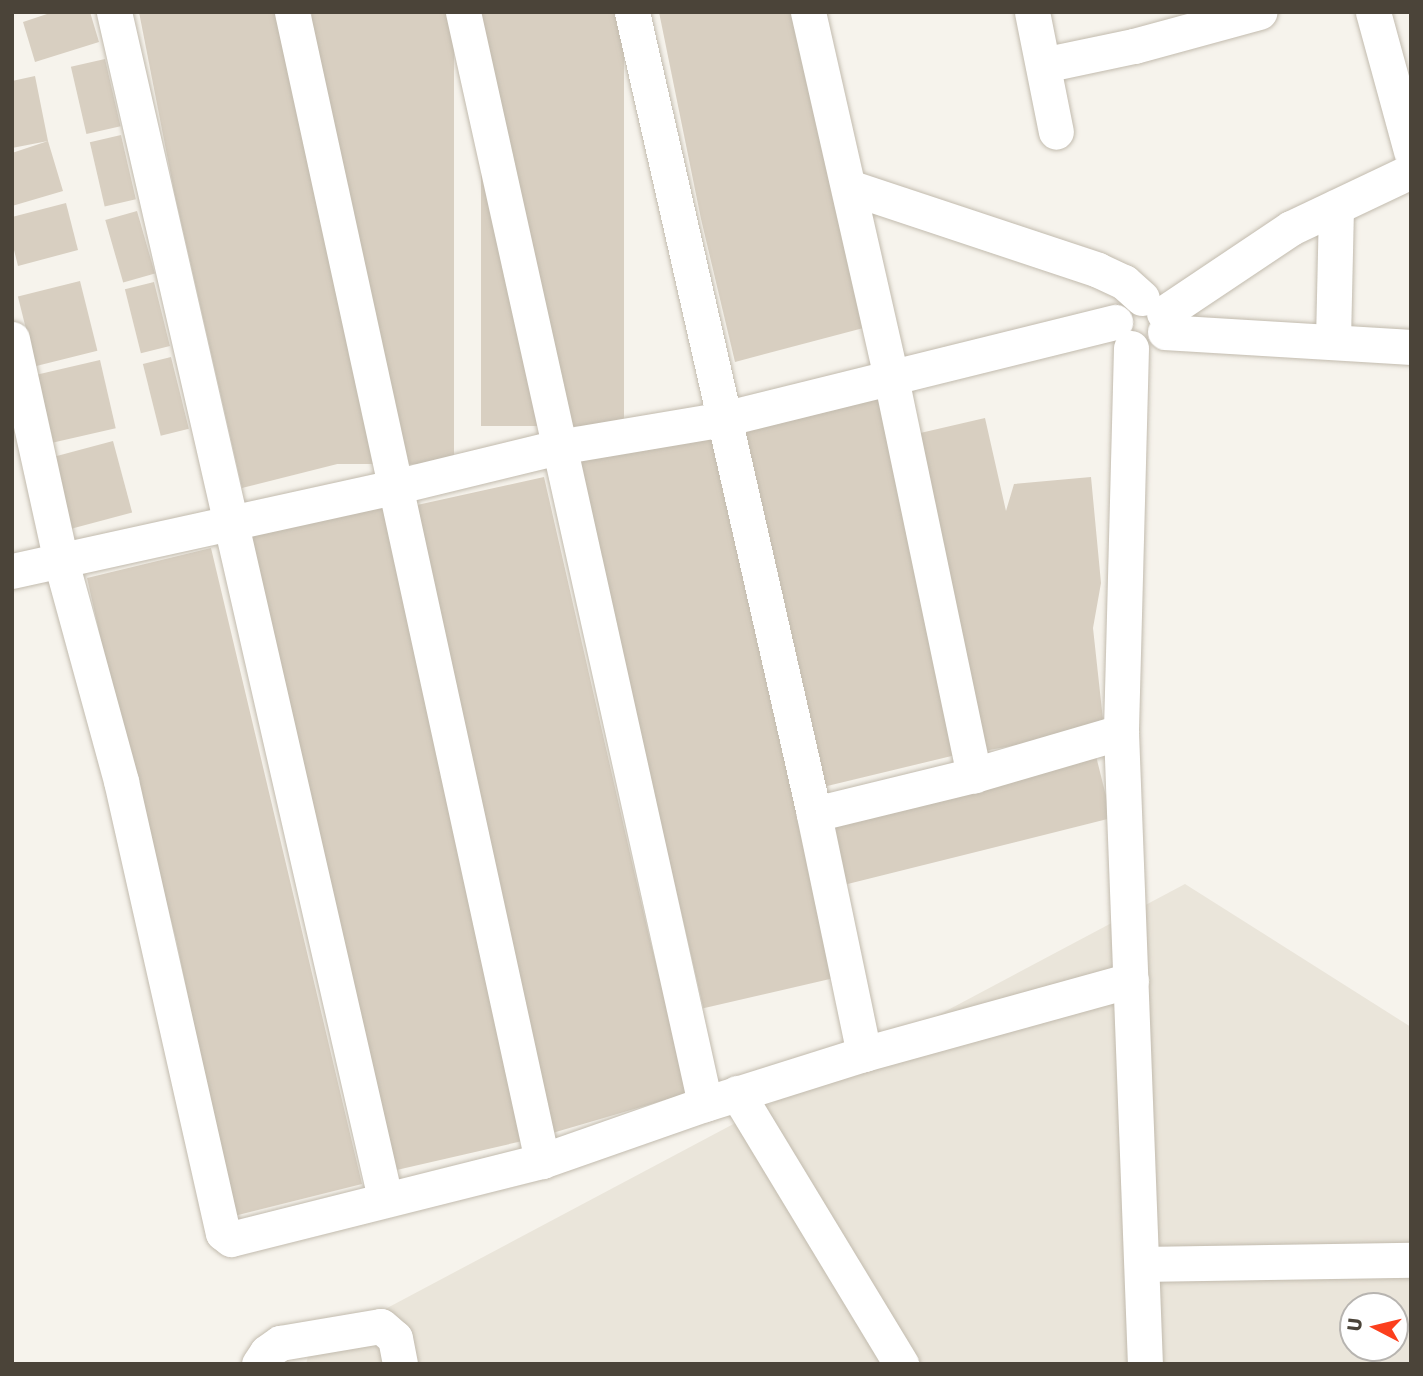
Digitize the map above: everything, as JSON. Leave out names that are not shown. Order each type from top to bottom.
[{"type":"street","points":[[114,12],[385,1198]]},
{"type":"street","points":[[292,12],[542,1161]]},
{"type":"street","points":[[463,12],[558,447],[721,1098],[901,1364]]},
{"type":"street","points":[[632,12],[814,814],[864,1054]]},
{"type":"street","points":[[808,12],[891,379],[974,775]]},
{"type":"street","points":[[1032,12],[1056,132]]},
{"type":"street","points":[[1043,65],[1134,47],[1259,12]]},
{"type":"street","points":[[1373,12],[1411,151]]},
{"type":"street","points":[[1157,314],[1292,228],[1411,172]]},
{"type":"street","points":[[849,187],[1098,270],[1124,282],[1157,314],[1155,346],[1139,351],[1123,335]]},
{"type":"street","points":[[1333,340],[1336,207]]},
{"type":"street","points":[[1144,1364],[1121,732],[1123,335],[1119,310],[1129,301],[1157,314],[1333,340],[1411,347]]},
{"type":"street","points":[[12,570],[394,487],[558,447],[723,419],[891,379],[1123,335]]},
{"type":"street","points":[[12,339],[20,419],[121,781],[223,1233],[231,1239],[385,1198],[542,1161],[721,1098],[864,1054],[1131,980]]},
{"type":"street","points":[[814,814],[974,775],[1121,732]]},
{"type":"street","points":[[1142,1264],[1411,1260]]},
{"type":"street","points":[[260,1364],[267,1352],[280,1343],[380,1326],[395,1338],[400,1364]]},
{"type":"shaded area","points":[[1185,884],[1411,1027],[1411,1364],[306,1364],[310,1349]]},
{"type":"building","points":[[53,12],[90,12],[99,42],[35,62],[23,22]]},
{"type":"building","points":[[139,12],[276,12],[377,454],[242,488],[174,191]]},
{"type":"building","points":[[312,12],[454,12],[454,464],[312,464]]},
{"type":"building","points":[[481,12],[624,12],[624,426],[481,426]]},
{"type":"building","points":[[659,12],[802,12],[871,326],[735,362],[701,219]]},
{"type":"building","points":[[105,59],[121,126],[86,134],[71,67]]},
{"type":"building","points":[[35,76],[48,141],[12,148],[12,81]]},
{"type":"building","points":[[121,135],[136,199],[105,207],[90,142]]},
{"type":"building","points":[[48,141],[63,191],[12,206],[12,153]]},
{"type":"building","points":[[66,203],[78,250],[18,266],[12,242],[12,217]]},
{"type":"building","points":[[137,211],[155,273],[123,283],[105,220]]},
{"type":"building","points":[[80,281],[97,351],[35,366],[18,296]]},
{"type":"building","points":[[154,282],[170,346],[141,353],[125,289]]},
{"type":"building","points":[[171,357],[189,429],[161,436],[143,364]]},
{"type":"building","points":[[100,360],[116,428],[53,443],[38,374]]},
{"type":"building","points":[[880,384],[964,753],[823,787],[788,621],[736,419]]},
{"type":"building","points":[[985,418],[1006,511],[1014,484],[1091,477],[1101,583],[1093,628],[1104,729],[984,751],[916,434]]},
{"type":"building","points":[[713,423],[841,976],[703,1008],[576,455]]},
{"type":"building","points":[[113,441],[132,512],[70,529],[51,458]]},
{"type":"building","points":[[544,477],[649,936],[689,1093],[549,1134],[417,505]]},
{"type":"building","points":[[387,498],[535,1138],[394,1171],[247,530]]},
{"type":"building","points":[[211,548],[362,1184],[234,1216],[176,939],[117,711],[87,578]]},
{"type":"building","points":[[1096,756],[1111,818],[846,884],[830,822]]}]
